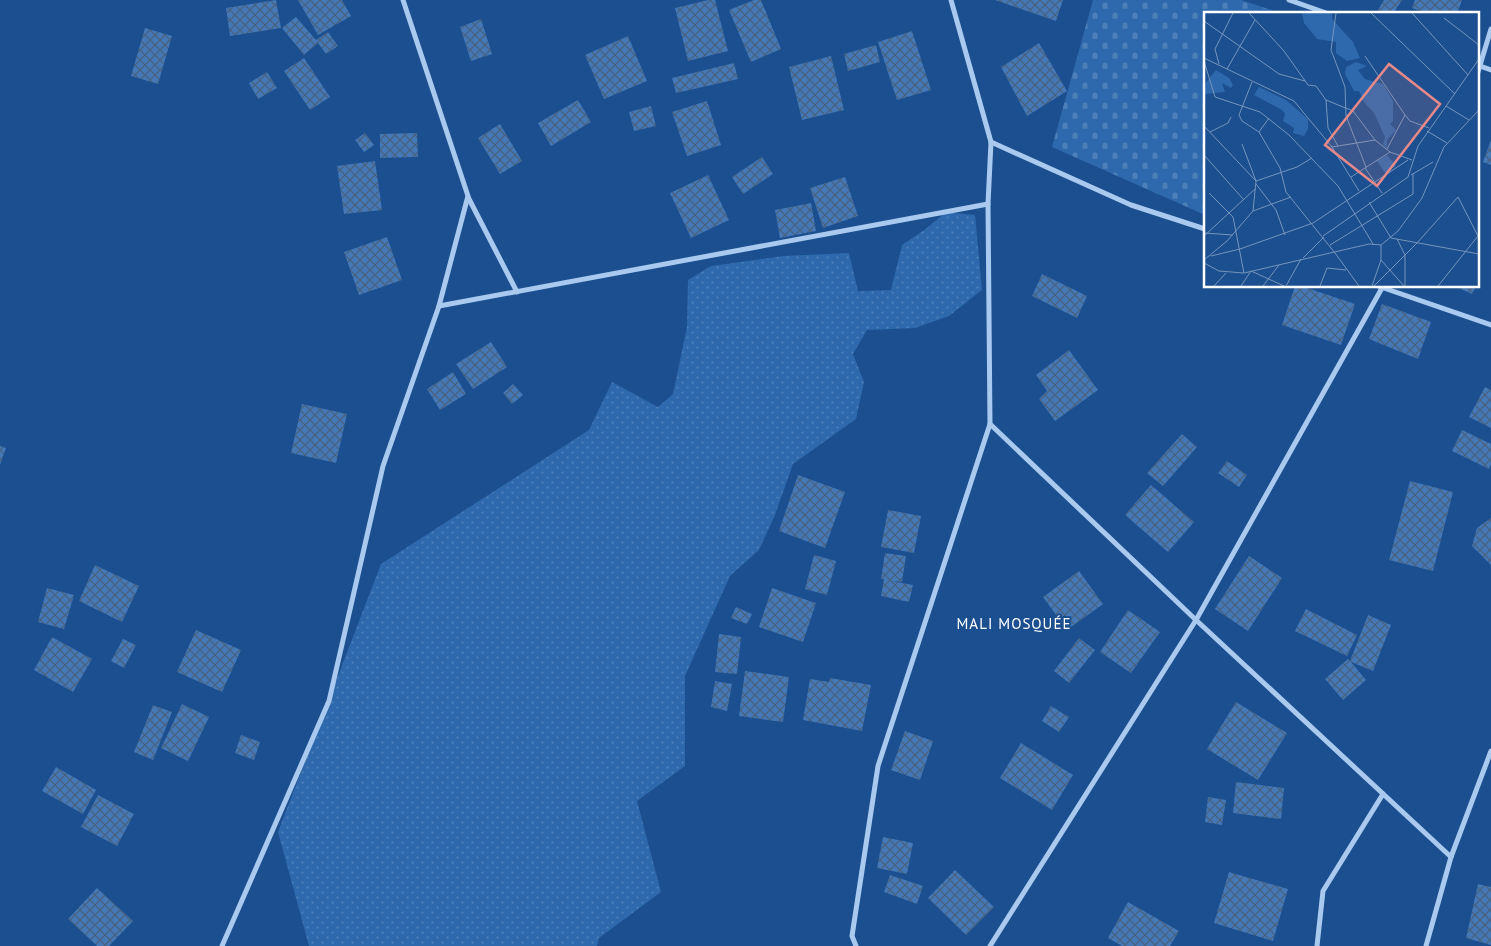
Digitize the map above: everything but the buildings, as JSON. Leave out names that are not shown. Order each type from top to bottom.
[{"type":"street","points":[[403,0],[468,196],[517,292]]},
{"type":"street","points":[[856,946],[852,936],[878,766],[990,424],[988,204],[991,142],[951,0]]},
{"type":"street","points":[[1289,0],[1323,12]]},
{"type":"street","points":[[1491,28],[1479,65],[1491,70]]},
{"type":"street","points":[[991,142],[1132,205],[1204,229]]},
{"type":"street","points":[[222,946],[329,701],[383,466],[439,306],[468,196]]},
{"type":"street","points":[[439,306],[988,204]]},
{"type":"street","points":[[990,946],[1196,620],[1379,288]]},
{"type":"street","points":[[1383,288],[1491,325]]},
{"type":"street","points":[[1399,294],[1401,288]]},
{"type":"street","points":[[990,424],[1196,620],[1451,858]]},
{"type":"street","points":[[1426,946],[1451,858],[1491,751]]},
{"type":"street","points":[[1317,946],[1323,891],[1383,794]]},
{"type":"green space","points":[[1093,0],[1241,0],[1274,11],[1204,12],[1204,215],[1052,147]]},
{"type":"green space","points":[[946,212],[975,215],[982,290],[949,316],[915,328],[867,330],[853,354],[864,382],[856,419],[793,464],[775,515],[759,550],[730,576],[685,676],[685,766],[637,801],[661,892],[599,938],[597,946],[309,946],[278,832],[381,564],[589,430],[612,382],[658,407],[673,394],[687,327],[688,280],[711,266],[783,256],[849,253],[858,291],[891,290],[902,245]]},
{"type":"district","name":"MALI MOSQUÉE","points":[[1014,623]]}]
